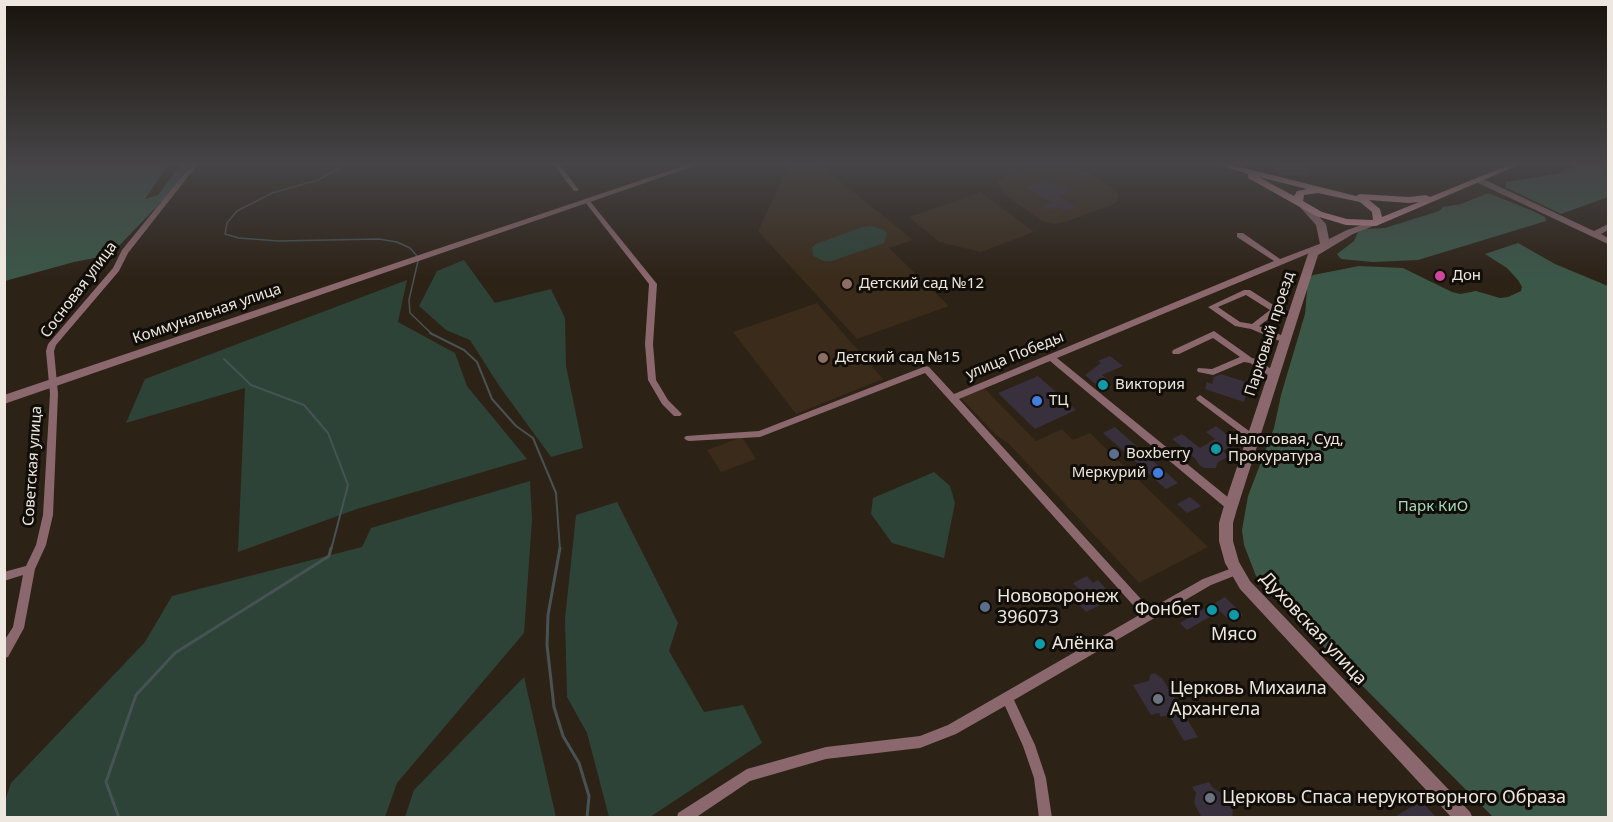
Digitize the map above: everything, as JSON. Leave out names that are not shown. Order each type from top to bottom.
[{"type":"main road","points":[[1298,202],[1337,220],[1360,223],[1376,223],[1428,202]]},
{"type":"main road","points":[[1300,202],[1304,206]]},
{"type":"main road","points":[[1366,202],[1375,208],[1379,217],[1376,223]]},
{"type":"street","name":"Сосновая улица","points":[[54,383],[50,351],[55,338],[116,269],[124,252],[164,202]]},
{"type":"street","name":"Коммунальная улица","points":[[4,400],[583,202]]},
{"type":"street","points":[[588,202],[653,284],[649,344],[652,380],[664,402],[677,414]]},
{"type":"street","points":[[1527,202],[1608,241]]},
{"type":"street","points":[[1304,206],[1321,224],[1325,245]]},
{"type":"street","name":"Парковый проезд","points":[[1235,571],[1226,541],[1226,523],[1313,254],[1350,232],[1376,223]]},
{"type":"street","points":[[1594,234],[1608,227]]},
{"type":"street","points":[[1240,235],[1280,262]]},
{"type":"street","name":"улица Победы","points":[[1149,615],[953,398],[1295,255],[1325,245]]},
{"type":"street","points":[[1253,327],[1275,310],[1247,292],[1212,307],[1238,324],[1253,327],[1285,340]]},
{"type":"street","points":[[1176,352],[1214,334],[1274,375]]},
{"type":"street","points":[[1052,358],[1231,506]]},
{"type":"street","points":[[1201,370],[1213,372],[1248,359]]},
{"type":"street","points":[[689,438],[740,433],[760,434],[926,369],[953,398]]},
{"type":"street","name":"Советская улица","points":[[4,653],[18,628],[30,569],[41,544],[48,515],[54,383]]},
{"type":"street","points":[[1200,398],[1253,438]]},
{"type":"street","points":[[4,577],[30,569]]},
{"type":"street","points":[[683,818],[747,775],[826,753],[920,742],[952,730],[1149,615],[1208,582],[1235,571]]},
{"type":"street","name":"Духовская улица","points":[[1235,571],[1249,590],[1464,818]]},
{"type":"street","points":[[1007,697],[1029,745],[1040,778],[1046,818]]},
{"type":"shaded area","points":[[771,202],[866,202],[913,240],[889,248],[949,306],[857,339],[758,231]]},
{"type":"shaded area","points":[[951,202],[995,202],[1034,232],[981,252],[939,242],[909,217]]},
{"type":"shaded area","points":[[1016,202],[1116,202],[1065,222],[1055,224],[1042,221]]},
{"type":"shaded area","points":[[817,303],[883,379],[796,414],[733,332]]},
{"type":"shaded area","points":[[984,388],[1036,441],[1062,429],[1073,440],[1090,433],[1208,547],[1139,583],[1009,444],[996,435],[961,398]]},
{"type":"shaded area","points":[[742,437],[756,459],[721,472],[707,450]]},
{"type":"green space","points":[[5,202],[161,202],[114,251],[105,256],[5,281]]},
{"type":"green space","points":[[1511,202],[1545,217],[1546,221],[1418,260],[1373,262],[1341,259],[1337,254],[1354,241],[1358,232],[1365,229],[1385,228],[1439,211],[1443,207]]},
{"type":"green space","points":[[1537,202],[1593,202],[1561,214]]},
{"type":"green space","points":[[871,226],[884,230],[887,234],[884,243],[832,261],[824,261],[813,256],[812,247],[816,244],[862,227]]},
{"type":"green space","name":"Парк КиО","points":[[1518,243],[1555,264],[1608,286],[1608,817],[1493,817],[1270,593],[1256,576],[1244,545],[1242,530],[1248,496],[1274,428],[1281,395],[1305,314],[1308,279],[1313,275],[1359,266],[1403,268],[1452,292],[1460,294],[1476,291],[1500,298],[1508,297],[1521,291],[1522,287],[1507,268],[1485,254]]},
{"type":"green space","points":[[464,260],[495,303],[551,289],[565,318],[566,366],[583,448],[551,457],[500,387],[470,340],[446,330],[419,306],[437,271]]},
{"type":"green space","points":[[407,280],[398,322],[455,353],[467,386],[527,459],[357,509],[238,552],[245,388],[126,423],[145,379]]},
{"type":"green space","points":[[934,472],[950,486],[955,503],[944,558],[892,543],[871,514],[873,498]]},
{"type":"green space","points":[[530,481],[532,520],[524,633],[397,783],[385,817],[5,817],[5,801],[11,783],[145,642],[172,596],[362,547],[371,528]]},
{"type":"green space","points":[[617,502],[678,623],[669,651],[704,712],[743,705],[762,743],[650,817],[609,817],[587,733],[567,697],[565,619],[576,515]]},
{"type":"green space","points":[[524,677],[556,817],[405,817],[414,790]]},
{"type":"building","points":[[1068,202],[1076,208],[1065,211],[1059,207],[1048,210],[1042,206]]},
{"type":"building","points":[[1110,356],[1123,366],[1102,375],[1110,381],[1107,383],[1112,387],[1104,391],[1085,375],[1101,363],[1098,361]]},
{"type":"building","points":[[1221,374],[1249,383],[1244,402],[1205,389],[1207,382],[1212,384],[1214,377]]},
{"type":"building","name":"ТЦ","points":[[1038,376],[1076,410],[1035,429],[998,393]]},
{"type":"building","name":"Налоговая, Суд, Прокуратура","points":[[1216,426],[1232,439],[1228,441],[1233,446],[1223,451],[1229,456],[1217,463],[1216,468],[1204,468],[1199,465],[1195,458],[1172,439],[1182,434],[1200,448],[1215,439],[1206,432]]},
{"type":"building","points":[[1115,427],[1178,483],[1166,489],[1103,433]]},
{"type":"building","points":[[1190,497],[1201,506],[1187,513],[1177,504]]},
{"type":"building","points":[[1087,576],[1093,583],[1098,580],[1114,598],[1086,612],[1071,595],[1080,590],[1073,583]]},
{"type":"building","points":[[1225,597],[1243,615],[1231,622],[1220,611],[1187,630],[1180,623]]},
{"type":"building","name":"Церковь Михаила Архангела","points":[[1154,673],[1162,678],[1198,737],[1184,741],[1169,715],[1161,717],[1159,713],[1151,715],[1133,685],[1149,681],[1150,675]]},
{"type":"building","name":"Церковь Спаса нерукотворного Образа","points":[[1209,782],[1213,788],[1223,794],[1233,811],[1232,818],[1202,818],[1194,803],[1196,793],[1192,787]]},
{"type":"building","points":[[1421,801],[1437,818],[1393,818]]},
{"type":"waterway","points":[[254,202],[237,211],[227,223],[225,234],[239,238],[278,241],[379,239],[397,242],[410,248],[417,256]]},
{"type":"waterway","points":[[418,261],[409,300],[410,313],[432,334]]},
{"type":"waterway","points":[[432,334],[464,350],[477,362],[492,399],[516,426],[533,438],[556,493],[560,549]]},
{"type":"waterway","points":[[224,359],[251,385],[304,405],[328,433],[348,485],[331,550]]},
{"type":"waterway","points":[[119,818],[106,782],[136,695],[175,653],[329,556],[331,548]]},
{"type":"waterway","points":[[560,549],[548,615],[547,645],[554,707],[563,736],[579,763],[589,796],[587,818]]},
{"type":"place","name":"Дон","points":[[1440,276]]},
{"type":"place","name":"Детский сад №12","points":[[847,284]]},
{"type":"place","name":"Детский сад №15","points":[[823,358]]},
{"type":"place","name":"Виктория","points":[[1103,385]]},
{"type":"place","name":"ТЦ","points":[[1037,401]]},
{"type":"place","name":"Налоговая, Суд, Прокуратура","points":[[1216,449]]},
{"type":"place","name":"Boxberry","points":[[1114,454]]},
{"type":"place","name":"Меркурий","points":[[1158,473]]},
{"type":"place","name":"Нововоронеж 396073","points":[[985,607]]},
{"type":"place","name":"Фонбет","points":[[1212,610]]},
{"type":"place","name":"Мясо","points":[[1234,615]]},
{"type":"place","name":"Алёнка","points":[[1040,644]]},
{"type":"place","name":"Церковь Михаила Архангела","points":[[1158,699]]},
{"type":"place","name":"Церковь Спаса нерукотворного Образа","points":[[1210,798]]}]
